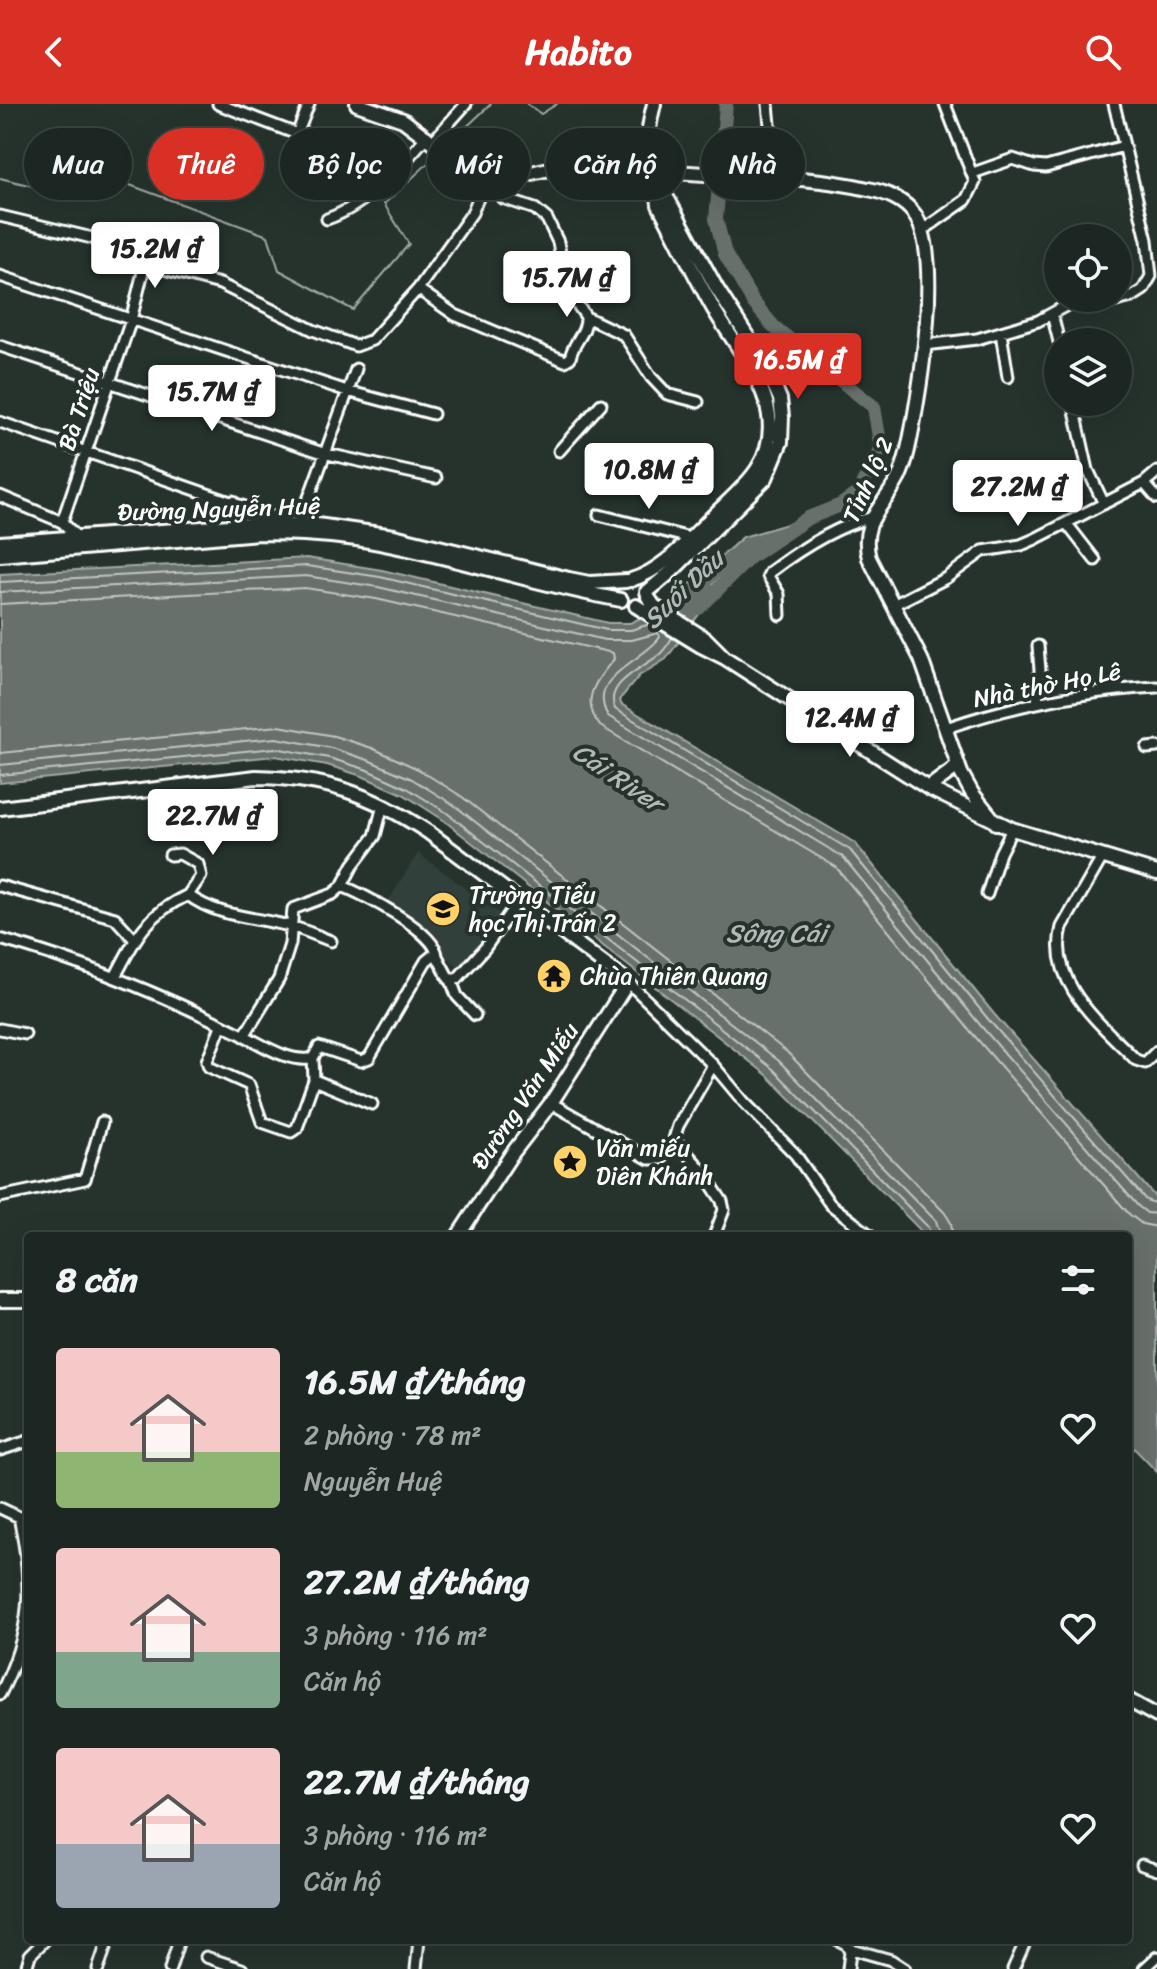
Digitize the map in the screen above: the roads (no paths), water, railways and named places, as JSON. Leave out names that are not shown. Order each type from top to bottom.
[{"type":"main road","points":[[357,104],[403,120],[427,139]]},
{"type":"main road","points":[[649,128],[654,104]]},
{"type":"main road","points":[[805,181],[866,188],[886,194],[909,208],[923,230]]},
{"type":"main road","points":[[668,200],[717,289],[763,361],[780,399],[781,442],[766,478],[652,571],[618,588],[621,600],[656,613],[928,788],[996,823],[1157,873]]},
{"type":"main road","name":"Tỉnh lộ 2","points":[[923,230],[927,256],[925,345],[908,450],[899,477],[867,529],[867,551],[921,659],[958,766],[972,793],[996,823]]},
{"type":"main road","points":[[636,606],[644,605],[648,594],[728,509]]},
{"type":"main road","name":"Đường Nguyễn Huệ","points":[[0,555],[230,526],[367,531],[480,561],[589,583],[629,581]]},
{"type":"main road","name":"Đường Nguyễn Huệ","points":[[0,543],[79,543],[297,529]]},
{"type":"main road","name":"Đường Nguyễn Huệ","points":[[480,561],[566,590],[621,600]]},
{"type":"main road","points":[[629,581],[641,584],[656,613]]},
{"type":"main road","points":[[928,788],[958,766]]},
{"type":"main road","points":[[0,808],[256,777],[320,782],[367,796],[428,832],[628,982]]},
{"type":"main road","name":"Đường Văn Miếu","points":[[461,1232],[511,1155],[551,1103],[628,982]]},
{"type":"main road","points":[[0,1300],[24,1300]]},
{"type":"main road","points":[[1132,1702],[1157,1716]]},
{"type":"street","points":[[218,104],[297,134],[309,104]]},
{"type":"street","points":[[447,128],[466,104]]},
{"type":"street","points":[[768,104],[770,128]]},
{"type":"street","points":[[923,230],[966,200],[974,186],[973,173],[945,104]]},
{"type":"street","points":[[1114,104],[1147,240],[1151,269],[1149,283],[1132,295]]},
{"type":"street","points":[[973,173],[1013,159],[1046,167],[1124,146]]},
{"type":"street","points":[[327,219],[345,213],[427,149]]},
{"type":"street","points":[[0,216],[92,238],[145,264],[220,284],[270,310],[356,346],[368,343],[418,289],[479,200]]},
{"type":"street","points":[[508,200],[535,209],[547,219],[558,242],[567,290],[586,317],[624,335],[651,377],[667,394],[698,402]]},
{"type":"street","name":"Bà Triệu","points":[[62,522],[131,320],[145,264]]},
{"type":"street","points":[[0,276],[347,391],[433,414]]},
{"type":"street","points":[[418,289],[455,315],[565,361],[570,358],[573,345],[585,330],[586,317]]},
{"type":"street","points":[[925,345],[1001,333],[1054,312]]},
{"type":"street","points":[[1052,314],[1056,328]]},
{"type":"street","points":[[1001,333],[1008,377]]},
{"type":"street","points":[[0,346],[323,453],[436,478]]},
{"type":"street","points":[[0,422],[233,501],[297,529],[356,369]]},
{"type":"street","points":[[559,451],[601,404]]},
{"type":"street","points":[[1076,416],[1088,470],[1104,504]]},
{"type":"street","points":[[895,604],[946,578],[983,551],[1021,545],[1144,483],[1157,472]]},
{"type":"street","points":[[1144,483],[1157,498]]},
{"type":"street","points":[[0,496],[62,522],[79,543]]},
{"type":"street","points":[[230,526],[235,523],[238,511],[233,501]]},
{"type":"street","points":[[599,515],[690,538]]},
{"type":"street","points":[[780,615],[781,599],[769,579],[770,572],[858,520],[873,517]]},
{"type":"street","points":[[1067,524],[1095,560]]},
{"type":"street","points":[[1037,703],[1040,670],[1038,646]]},
{"type":"street","name":"Nhà thờ Họ Lê","points":[[946,728],[1037,703],[1157,687]]},
{"type":"street","points":[[244,1036],[279,979],[290,944],[295,906],[325,897],[342,886],[375,836],[383,805]]},
{"type":"street","points":[[987,894],[1000,853],[1012,829]]},
{"type":"street","points":[[115,977],[140,930],[168,904],[188,895],[201,876],[198,864],[180,854],[170,855]]},
{"type":"street","points":[[1103,856],[1062,927],[1059,940],[1063,971],[1068,984],[1091,1014],[1136,1060],[1145,1063],[1157,1051]]},
{"type":"street","points":[[0,886],[115,918],[135,940]]},
{"type":"street","points":[[342,886],[377,902],[433,945],[457,996],[475,1015]]},
{"type":"street","points":[[188,895],[223,913],[292,926],[331,941]]},
{"type":"street","points":[[451,980],[457,979],[485,948],[519,900]]},
{"type":"street","points":[[0,939],[115,977],[290,1057],[302,1060],[313,1058]]},
{"type":"street","points":[[221,1026],[207,1065],[211,1070],[249,1085],[265,1125],[285,1132],[294,1130],[314,1080],[313,1058],[317,1049],[321,1047],[361,1061],[369,1058],[426,961],[437,956]]},
{"type":"street","points":[[628,982],[713,1065],[795,1154],[822,1196],[866,1232]]},
{"type":"street","points":[[0,1029],[25,1034]]},
{"type":"street","points":[[551,1103],[653,1160],[664,1157],[674,1142],[678,1126],[713,1065]]},
{"type":"street","points":[[314,1080],[372,1104]]},
{"type":"street","points":[[0,1197],[85,1179],[102,1122]]},
{"type":"street","points":[[674,1142],[701,1169],[722,1201],[724,1210],[716,1232]]},
{"type":"street","points":[[0,1450],[24,1442]]},
{"type":"street","points":[[0,1508],[23,1518]]},
{"type":"street","points":[[0,1694],[24,1643]]},
{"type":"street","points":[[1142,1865],[1157,1870]]},
{"type":"street","points":[[26,1969],[30,1955],[41,1944]]},
{"type":"street","points":[[98,1969],[107,1944]]},
{"type":"street","points":[[170,1969],[178,1944]]},
{"type":"street","points":[[416,1969],[419,1944]]},
{"type":"street","points":[[843,1944],[891,1960],[905,1969]]},
{"type":"street","points":[[1013,1969],[1024,1944]]},
{"type":"street","points":[[848,1948],[851,1956],[848,1969]]},
{"type":"street","points":[[206,1957],[242,1969]]},
{"type":"street","points":[[1144,1969],[1157,1957]]},
{"type":"water","name":"Sông Cái","points":[[808,518],[752,553],[713,584],[711,598],[666,659],[639,676],[620,699],[621,704],[855,843],[994,1014],[1157,1199],[1157,1472],[1132,1446],[1132,1232],[922,1232],[767,1075],[442,819],[403,794],[327,765],[275,756],[0,783],[0,574],[307,558],[382,570],[608,623],[630,623],[665,606],[743,537]]},
{"type":"waterway","points":[[465,128],[491,104]]},
{"type":"waterway","points":[[527,104],[541,114],[557,104]]},
{"type":"waterway","name":"Suối Dầu","points":[[699,608],[750,557],[808,518],[841,505],[858,493],[881,449],[874,407],[774,327],[753,302],[725,254],[716,219],[726,104]]},
{"type":"waterway","points":[[0,178],[57,192],[81,167],[268,236],[279,270],[353,310],[409,244],[384,204],[427,164]]},
{"type":"place","name":"Trường Tiểu học Thị Trấn 2","points":[[443,909]]},
{"type":"place","name":"Chùa Thiên Quang","points":[[554,976]]},
{"type":"place","name":"Văn miếu Diên Khánh","points":[[570,1162]]},
{"type":"water label","name":"Cái River","points":[[618,777]]}]
